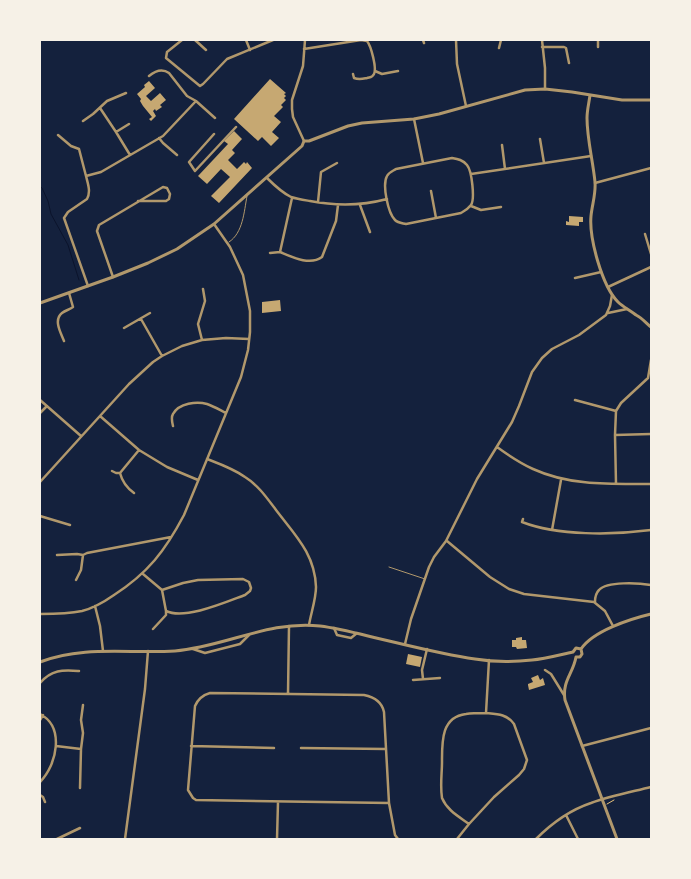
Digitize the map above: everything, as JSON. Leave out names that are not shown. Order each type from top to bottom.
[{"type":"street","points":[[182,40],[167,52],[166,58],[200,86],[227,59],[273,40]]},
{"type":"street","points":[[195,40],[206,50]]},
{"type":"street","points":[[246,40],[250,50]]},
{"type":"street","points":[[40,303],[113,277],[177,249],[214,224],[302,146],[304,141],[293,118],[292,100],[303,66],[304,40]]},
{"type":"street","points":[[304,49],[361,40],[368,41],[375,71],[374,74],[371,77],[358,80],[354,78],[353,74]]},
{"type":"street","points":[[456,40],[457,64],[466,106]]},
{"type":"street","points":[[499,48],[501,40]]},
{"type":"street","points":[[542,40],[546,89]]},
{"type":"street","points":[[598,40],[598,47]]},
{"type":"street","points":[[542,48],[564,46],[569,63]]},
{"type":"street","points":[[149,76],[158,71],[166,70],[187,96],[196,101],[215,118]]},
{"type":"street","points":[[375,71],[382,74],[398,71]]},
{"type":"street","points":[[304,141],[362,123],[414,119],[518,92],[546,89],[622,100],[651,100]]},
{"type":"street","points":[[83,121],[107,101],[126,93]]},
{"type":"street","points":[[590,95],[587,116],[595,183],[591,217],[595,252],[601,272],[612,295],[618,302],[651,327]]},
{"type":"street","points":[[86,176],[101,172],[163,136],[196,101]]},
{"type":"street","points":[[100,108],[130,155]]},
{"type":"street","points":[[414,119],[423,163]]},
{"type":"street","points":[[116,132],[129,124]]},
{"type":"street","points":[[214,134],[189,162],[196,171],[236,127]]},
{"type":"street","points":[[58,135],[71,146],[79,149],[86,176],[89,192],[87,199],[68,212],[64,218],[88,286]]},
{"type":"street","points":[[159,138],[176,155]]},
{"type":"street","points":[[540,139],[544,163]]},
{"type":"street","points":[[502,145],[505,169]]},
{"type":"street","points":[[470,174],[591,156]]},
{"type":"street","points":[[452,158],[459,159],[466,164],[470,174],[472,201],[470,206],[461,213],[406,224],[400,223],[393,218],[387,200],[384,186],[386,178],[396,169],[423,163],[452,158]]},
{"type":"street","points":[[318,202],[321,172],[337,163]]},
{"type":"street","points":[[595,183],[651,168]]},
{"type":"street","points":[[267,178],[292,198],[338,205],[360,205],[387,200]]},
{"type":"street","points":[[113,277],[97,228],[99,225],[138,201],[163,187],[168,188],[170,194],[169,199],[166,200],[138,201]]},
{"type":"street","points":[[431,191],[436,218]]},
{"type":"street","points":[[280,252],[292,198]]},
{"type":"street","points":[[270,252],[280,252],[309,261],[318,260],[322,257],[336,221],[338,205]]},
{"type":"street","points":[[360,205],[370,232]]},
{"type":"street","points":[[470,206],[481,210],[501,207]]},
{"type":"street","points":[[40,614],[73,613],[84,610],[104,602],[123,589],[143,574],[154,561],[184,515],[245,364],[249,339],[250,311],[243,275],[227,243],[214,224]]},
{"type":"street","points":[[645,234],[651,254]]},
{"type":"street","points":[[608,288],[651,267]]},
{"type":"street","points":[[575,278],[601,272]]},
{"type":"street","points":[[202,340],[198,324],[205,301],[203,289]]},
{"type":"street","points":[[64,340],[58,323],[59,316],[73,307],[69,293]]},
{"type":"street","points":[[405,644],[411,619],[434,557],[446,541],[473,487],[512,422],[536,364],[552,349],[579,335],[604,318],[608,313],[612,295]]},
{"type":"street","points":[[608,313],[627,309]]},
{"type":"street","points":[[124,328],[150,313]]},
{"type":"street","points":[[141,319],[162,356]]},
{"type":"street","points":[[40,482],[137,375],[162,356],[182,346],[202,340],[249,339]]},
{"type":"street","points":[[616,484],[616,411],[621,403],[649,378],[651,360]]},
{"type":"street","points":[[40,400],[81,436]]},
{"type":"street","points":[[575,400],[616,411]]},
{"type":"street","points":[[173,426],[171,416],[173,412],[190,403],[207,404],[226,413]]},
{"type":"street","points":[[40,413],[47,406]]},
{"type":"street","points":[[100,416],[139,450],[166,467],[198,480]]},
{"type":"street","points":[[615,435],[651,434]]},
{"type":"street","points":[[496,447],[527,466],[561,479],[584,483],[651,484]]},
{"type":"street","points":[[120,473],[139,450]]},
{"type":"street","points":[[207,459],[245,476],[264,494],[303,544],[312,566],[316,588],[309,625]]},
{"type":"street","points":[[112,471],[120,473]]},
{"type":"street","points":[[120,473],[122,480],[129,490],[134,493]]},
{"type":"street","points":[[552,530],[561,479]]},
{"type":"street","points":[[40,516],[70,525]]},
{"type":"street","points":[[523,519],[522,522],[552,530],[611,533],[651,530]]},
{"type":"street","points":[[57,555],[83,555],[172,536]]},
{"type":"street","points":[[446,541],[490,577],[509,589],[524,594],[594,602],[605,611],[614,626]]},
{"type":"street","points":[[76,580],[81,570],[83,555]]},
{"type":"street","points":[[143,574],[162,590],[166,611],[166,615],[153,629]]},
{"type":"street","points":[[162,590],[198,580],[243,579],[249,582],[251,588],[250,592],[245,595],[204,609],[181,614],[166,611]]},
{"type":"street","points":[[594,602],[596,594],[600,589],[609,585],[651,585]]},
{"type":"street","points":[[95,606],[103,652]]},
{"type":"street","points":[[576,657],[580,657],[582,654],[581,649],[584,644],[614,626],[651,614]]},
{"type":"street","points":[[40,662],[58,656],[79,653],[192,648],[277,628],[309,625],[334,628],[476,659],[532,660],[573,652],[576,648],[581,649]]},
{"type":"street","points":[[288,694],[289,626]]},
{"type":"street","points":[[192,648],[205,653],[240,644],[249,635]]},
{"type":"street","points":[[423,679],[422,670],[427,649]]},
{"type":"street","points":[[125,839],[145,689],[148,651]]},
{"type":"street","points":[[573,652],[576,657],[564,688],[565,700],[617,839]]},
{"type":"street","points":[[486,713],[489,660]]},
{"type":"street","points":[[40,683],[52,672],[62,670],[79,671]]},
{"type":"street","points":[[544,670],[551,674],[564,695]]},
{"type":"street","points":[[413,680],[440,678]]},
{"type":"street","points":[[389,803],[196,800],[188,790],[197,701],[210,693],[364,695],[377,700],[383,708],[389,803],[395,835],[398,839]]},
{"type":"street","points":[[80,788],[83,705]]},
{"type":"street","points":[[457,839],[494,797],[520,775],[524,769],[527,760],[514,724],[502,715],[486,713],[462,714],[448,724],[443,738],[442,798],[448,808],[469,824]]},
{"type":"street","points":[[40,720],[42,714],[51,722],[56,746],[50,768],[40,782]]},
{"type":"street","points":[[582,746],[651,728]]},
{"type":"street","points":[[56,746],[81,749]]},
{"type":"street","points":[[191,746],[274,748]]},
{"type":"street","points":[[301,748],[386,749]]},
{"type":"street","points":[[536,839],[566,815],[584,806],[651,786]]},
{"type":"street","points":[[40,795],[45,802]]},
{"type":"street","points":[[277,839],[278,802]]},
{"type":"street","points":[[566,815],[578,839]]},
{"type":"street","points":[[58,839],[80,828]]},
{"type":"lane","points":[[227,243],[237,235],[247,196]]},
{"type":"lane","points":[[389,567],[425,579]]},
{"type":"path","points":[[605,805],[609,804],[612,800]]},
{"type":"building","points":[[270,79],[286,93],[284,98],[286,100],[281,105],[283,107],[274,116],[281,122],[272,132],[279,138],[271,146],[262,137],[258,141],[234,119]]},
{"type":"building","points":[[149,81],[155,88],[146,96],[151,101],[160,93],[166,100],[160,105],[162,107],[153,111],[156,116],[151,121],[149,119],[152,117],[143,106],[137,94]]},
{"type":"building","points":[[234,131],[242,139],[232,150],[235,153],[228,160],[237,169],[244,162],[246,164],[247,162],[252,168],[219,203],[211,196],[230,177],[221,169],[207,184],[198,176],[228,144],[224,141]]},
{"type":"building","points":[[569,216],[583,217],[583,222],[579,222],[579,226],[566,225],[566,221],[569,222]]},
{"type":"building","points":[[280,300],[281,311],[262,313],[262,302]]},
{"type":"building","points":[[522,637],[522,640],[526,640],[527,648],[517,649],[512,647],[512,640]]},
{"type":"building","points":[[408,654],[422,657],[420,667],[406,664]]},
{"type":"building","points":[[538,675],[540,680],[543,678],[545,685],[529,690],[528,684],[533,682],[531,678]]},
{"type":"waterway","points":[[40,186],[48,201],[51,214],[68,245],[79,280]]}]
